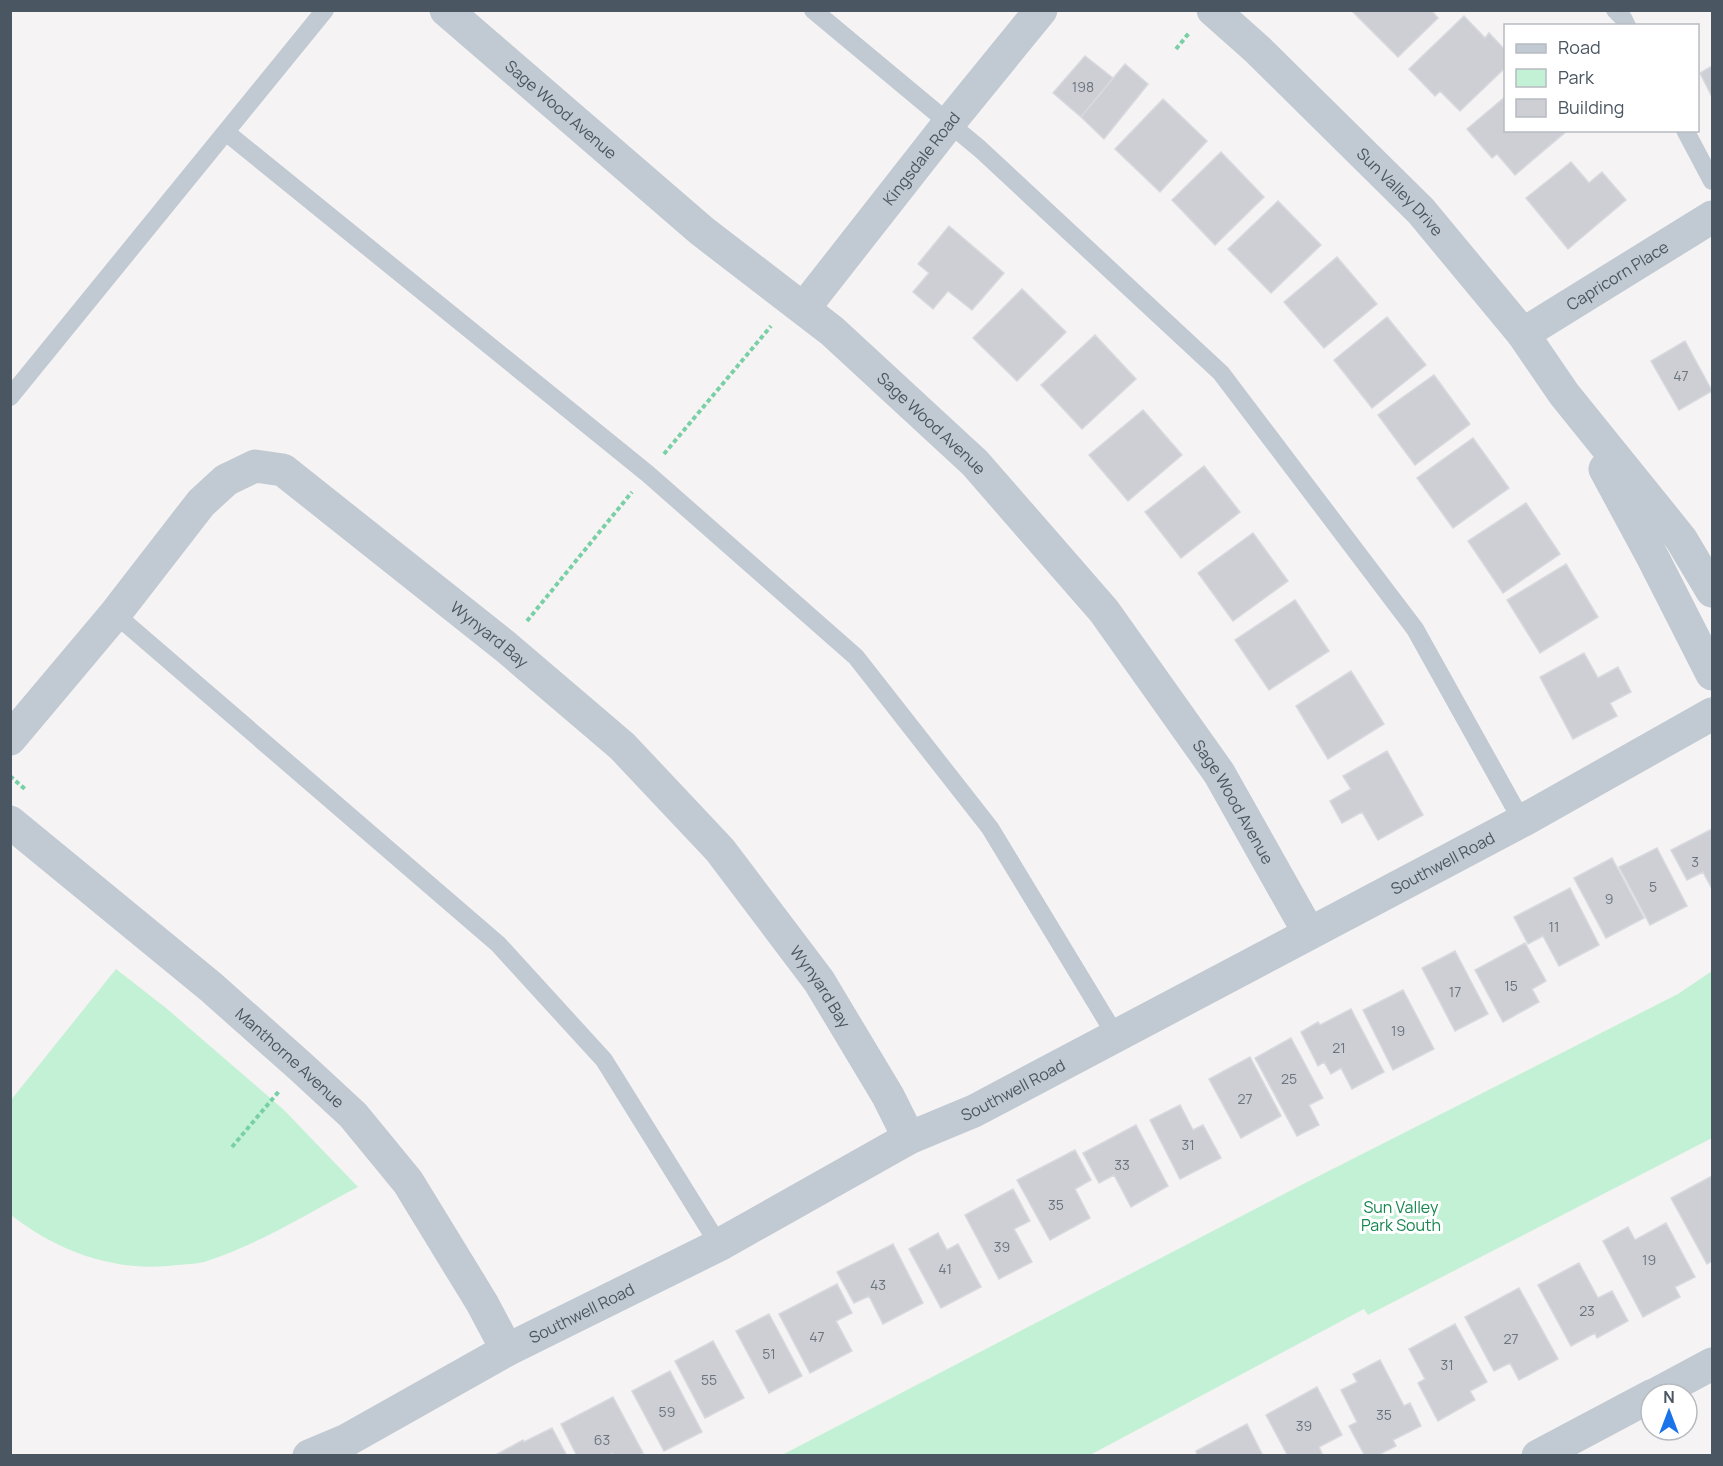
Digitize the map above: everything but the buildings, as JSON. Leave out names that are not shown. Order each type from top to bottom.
[{"type":"street","name":"Sage Wood Avenue","points":[[446,10],[702,231],[832,331],[975,463],[1104,611],[1220,773],[1309,933]]},
{"type":"street","name":"Kingsdale Road","points":[[804,308],[1041,10]]},
{"type":"street","name":"Sun Valley Drive","points":[[1203,20],[1258,50],[1421,211],[1523,334],[1564,394],[1681,539],[1713,591]]},
{"type":"street","name":"Capricorn Place","points":[[1523,334],[1713,217]]},
{"type":"street","name":"Sun Valley Drive","points":[[1564,394],[1713,674]]},
{"type":"street","name":"Wynyard Bay","points":[[10,739],[115,614],[201,503],[226,480],[255,466],[283,470],[506,647],[622,746],[720,850],[819,981],[888,1096],[909,1138]]},
{"type":"street","name":"Southwell Road","points":[[309,1455],[347,1440],[507,1350],[719,1245],[909,1138],[974,1112],[1522,821],[1713,714]]},
{"type":"street","name":"Manthorne Avenue","points":[[10,822],[211,987],[353,1115],[408,1182],[482,1303],[507,1350]]},
{"type":"street","points":[[1679,1382],[1713,1364]]},
{"type":"street","points":[[1538,1455],[1639,1402]]},
{"type":"lane","points":[[10,397],[325,10]]},
{"type":"lane","points":[[813,10],[989,157],[1221,373],[1415,629],[1522,821]]},
{"type":"lane","points":[[1615,10],[1627,24]]},
{"type":"lane","points":[[1686,132],[1713,181]]},
{"type":"lane","points":[[227,133],[648,474],[856,657],[990,828],[1116,1036]]},
{"type":"lane","points":[[115,614],[498,944],[604,1060],[719,1245]]},
{"type":"path","points":[[1176,49],[1203,20]]},
{"type":"path","points":[[10,777],[26,790]]},
{"type":"path","points":[[232,1147],[300,1066]]},
{"type":"green space","points":[[116,969],[166,1008],[284,1110],[358,1187],[244,1247],[194,1264],[132,1266],[89,1257],[48,1240],[11,1215],[11,1100]]},
{"type":"green space","name":"Sun Valley Park South","points":[[1712,971],[1712,1138],[1368,1315],[1364,1309],[1090,1455],[782,1455],[1311,1180],[1678,994]]}]
